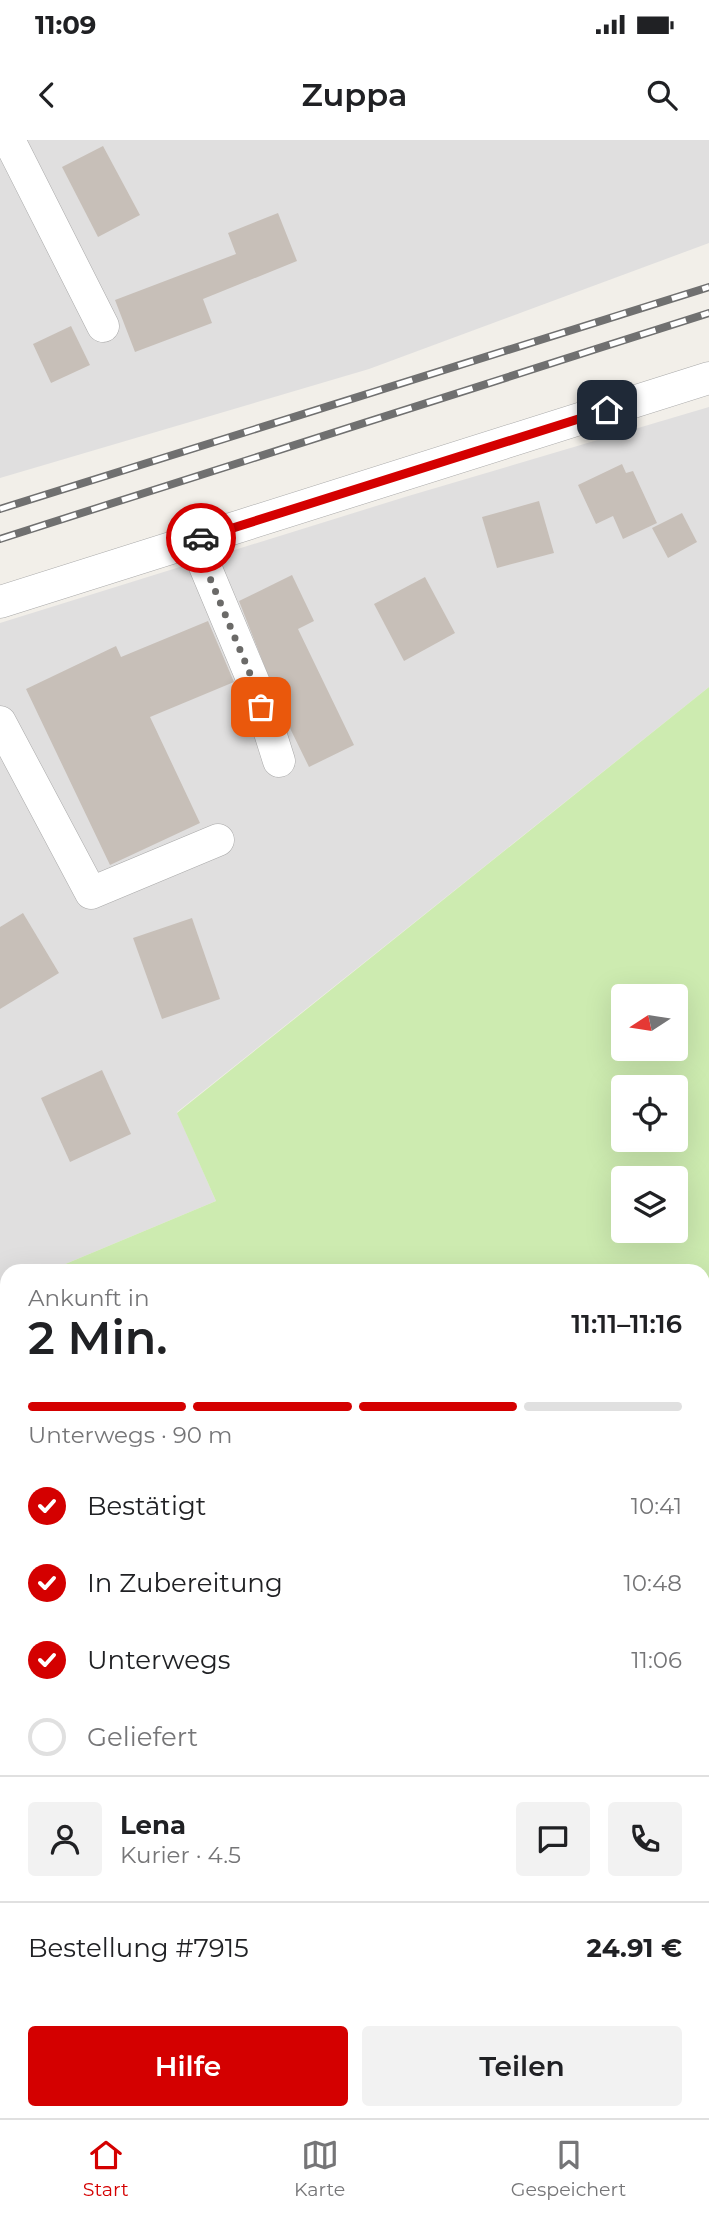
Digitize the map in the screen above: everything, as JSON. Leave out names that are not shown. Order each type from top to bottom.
[{"type":"street","points":[[9,140],[103,326]]},
{"type":"street","points":[[0,602],[709,378]]},
{"type":"street","points":[[194,540],[256,688],[279,761]]},
{"type":"street","points":[[0,722],[91,893],[218,841]]},
{"type":"shaded area","points":[[0,140],[709,140],[709,243],[369,369],[0,478]]},
{"type":"shaded area","points":[[709,407],[709,687],[177,1112],[216,1201],[65,1264],[0,1264],[0,623],[405,497]]},
{"type":"green space","points":[[709,687],[709,1264],[65,1264],[216,1201],[177,1113]]},
{"type":"building","points":[[103,146],[140,215],[98,237],[62,167]]},
{"type":"building","points":[[278,213],[297,261],[203,299],[212,323],[135,352],[115,300],[236,254],[228,233]]},
{"type":"building","points":[[71,326],[90,365],[51,383],[33,344]]},
{"type":"building","points":[[622,464],[626,473],[633,471],[657,523],[623,539],[613,516],[596,524],[578,485]]},
{"type":"building","points":[[539,501],[554,553],[497,568],[482,517]]},
{"type":"building","points":[[682,513],[697,542],[668,558],[652,528]]},
{"type":"building","points":[[292,575],[314,621],[298,629],[354,745],[309,767],[284,716],[239,601]]},
{"type":"building","points":[[425,577],[455,633],[404,661],[374,604]]},
{"type":"building","points":[[208,621],[234,682],[150,717],[200,823],[110,865],[26,689],[116,646],[121,657]]},
{"type":"building","points":[[23,913],[59,973],[0,1009],[0,927]]},
{"type":"building","points":[[192,918],[220,999],[162,1019],[133,938]]},
{"type":"building","points":[[102,1070],[131,1134],[70,1162],[41,1098]]},
{"type":"railway","points":[[0,509],[709,287]]},
{"type":"railway","points":[[0,539],[709,313]]},
{"type":"way so far","points":[[201,538],[194,540],[256,688],[261,707]]},
{"type":"route","points":[[201,538],[607,410]]}]
